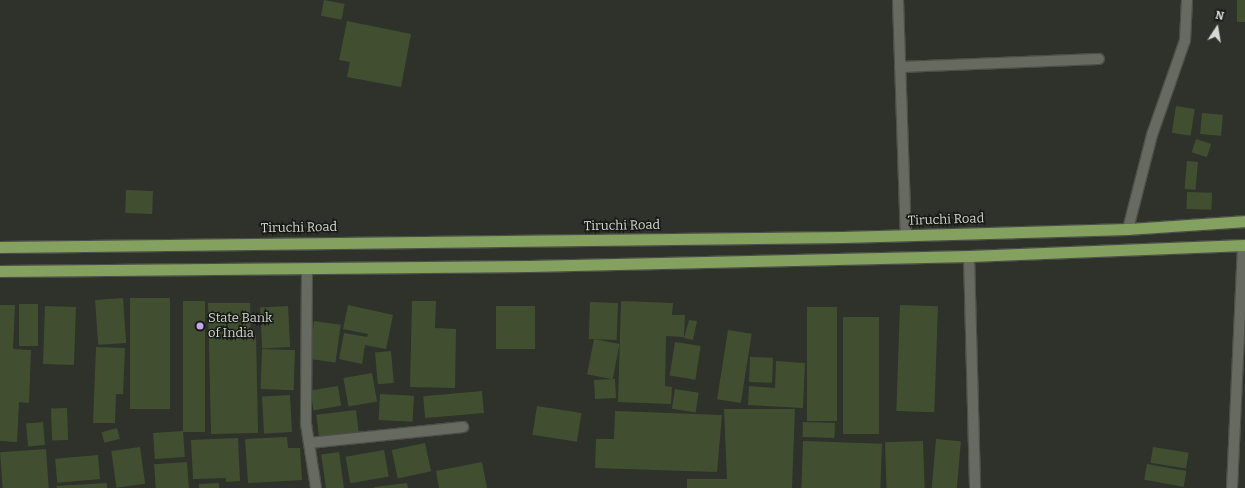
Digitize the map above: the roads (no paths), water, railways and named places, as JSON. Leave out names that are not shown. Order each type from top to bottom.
[{"type":"highway","name":"Tiruchi Road","points":[[0,247],[906,235],[1128,229],[1245,222]]},
{"type":"highway","points":[[0,271],[307,268],[969,256],[1244,245]]},
{"type":"street","points":[[898,0],[906,235]]},
{"type":"street","points":[[1128,229],[1152,135],[1185,40],[1187,0]]},
{"type":"street","points":[[900,67],[1098,58]]},
{"type":"street","points":[[1232,488],[1244,245]]},
{"type":"street","points":[[969,256],[975,488]]},
{"type":"street","points":[[307,268],[306,424],[316,488]]},
{"type":"street","points":[[309,442],[463,427]]},
{"type":"place","name":"State Bank of India","points":[[200,326]]}]
